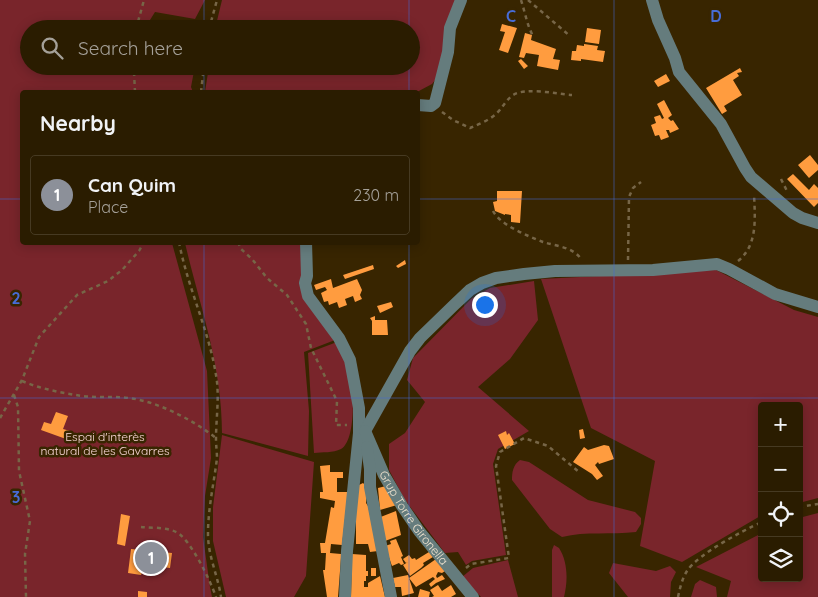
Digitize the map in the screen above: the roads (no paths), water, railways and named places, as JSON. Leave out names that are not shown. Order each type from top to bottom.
[{"type":"street","points":[[420,105],[433,105],[448,52],[450,28],[460,0]]},
{"type":"street","points":[[652,0],[679,72],[721,124],[745,168],[759,185],[793,214],[818,222]]},
{"type":"street","points":[[306,245],[306,288],[311,300],[339,338],[350,360],[361,430],[347,551],[345,597]]},
{"type":"street","points":[[361,430],[410,351],[431,327],[470,290],[490,280],[555,271],[628,271],[717,264],[775,294],[818,307]]},
{"type":"street","name":"Grup Torre Gironella","points":[[361,430],[384,476],[418,531],[473,597]]},
{"type":"street","name":"Grup Torre Gironella","points":[[361,430],[370,469],[370,487],[392,597]]},
{"type":"place","name":"Can Quim","points":[[151,558]]},
{"type":"park label","name":"Espai d'interès natural de les Gavarres","points":[[105,444]]}]
